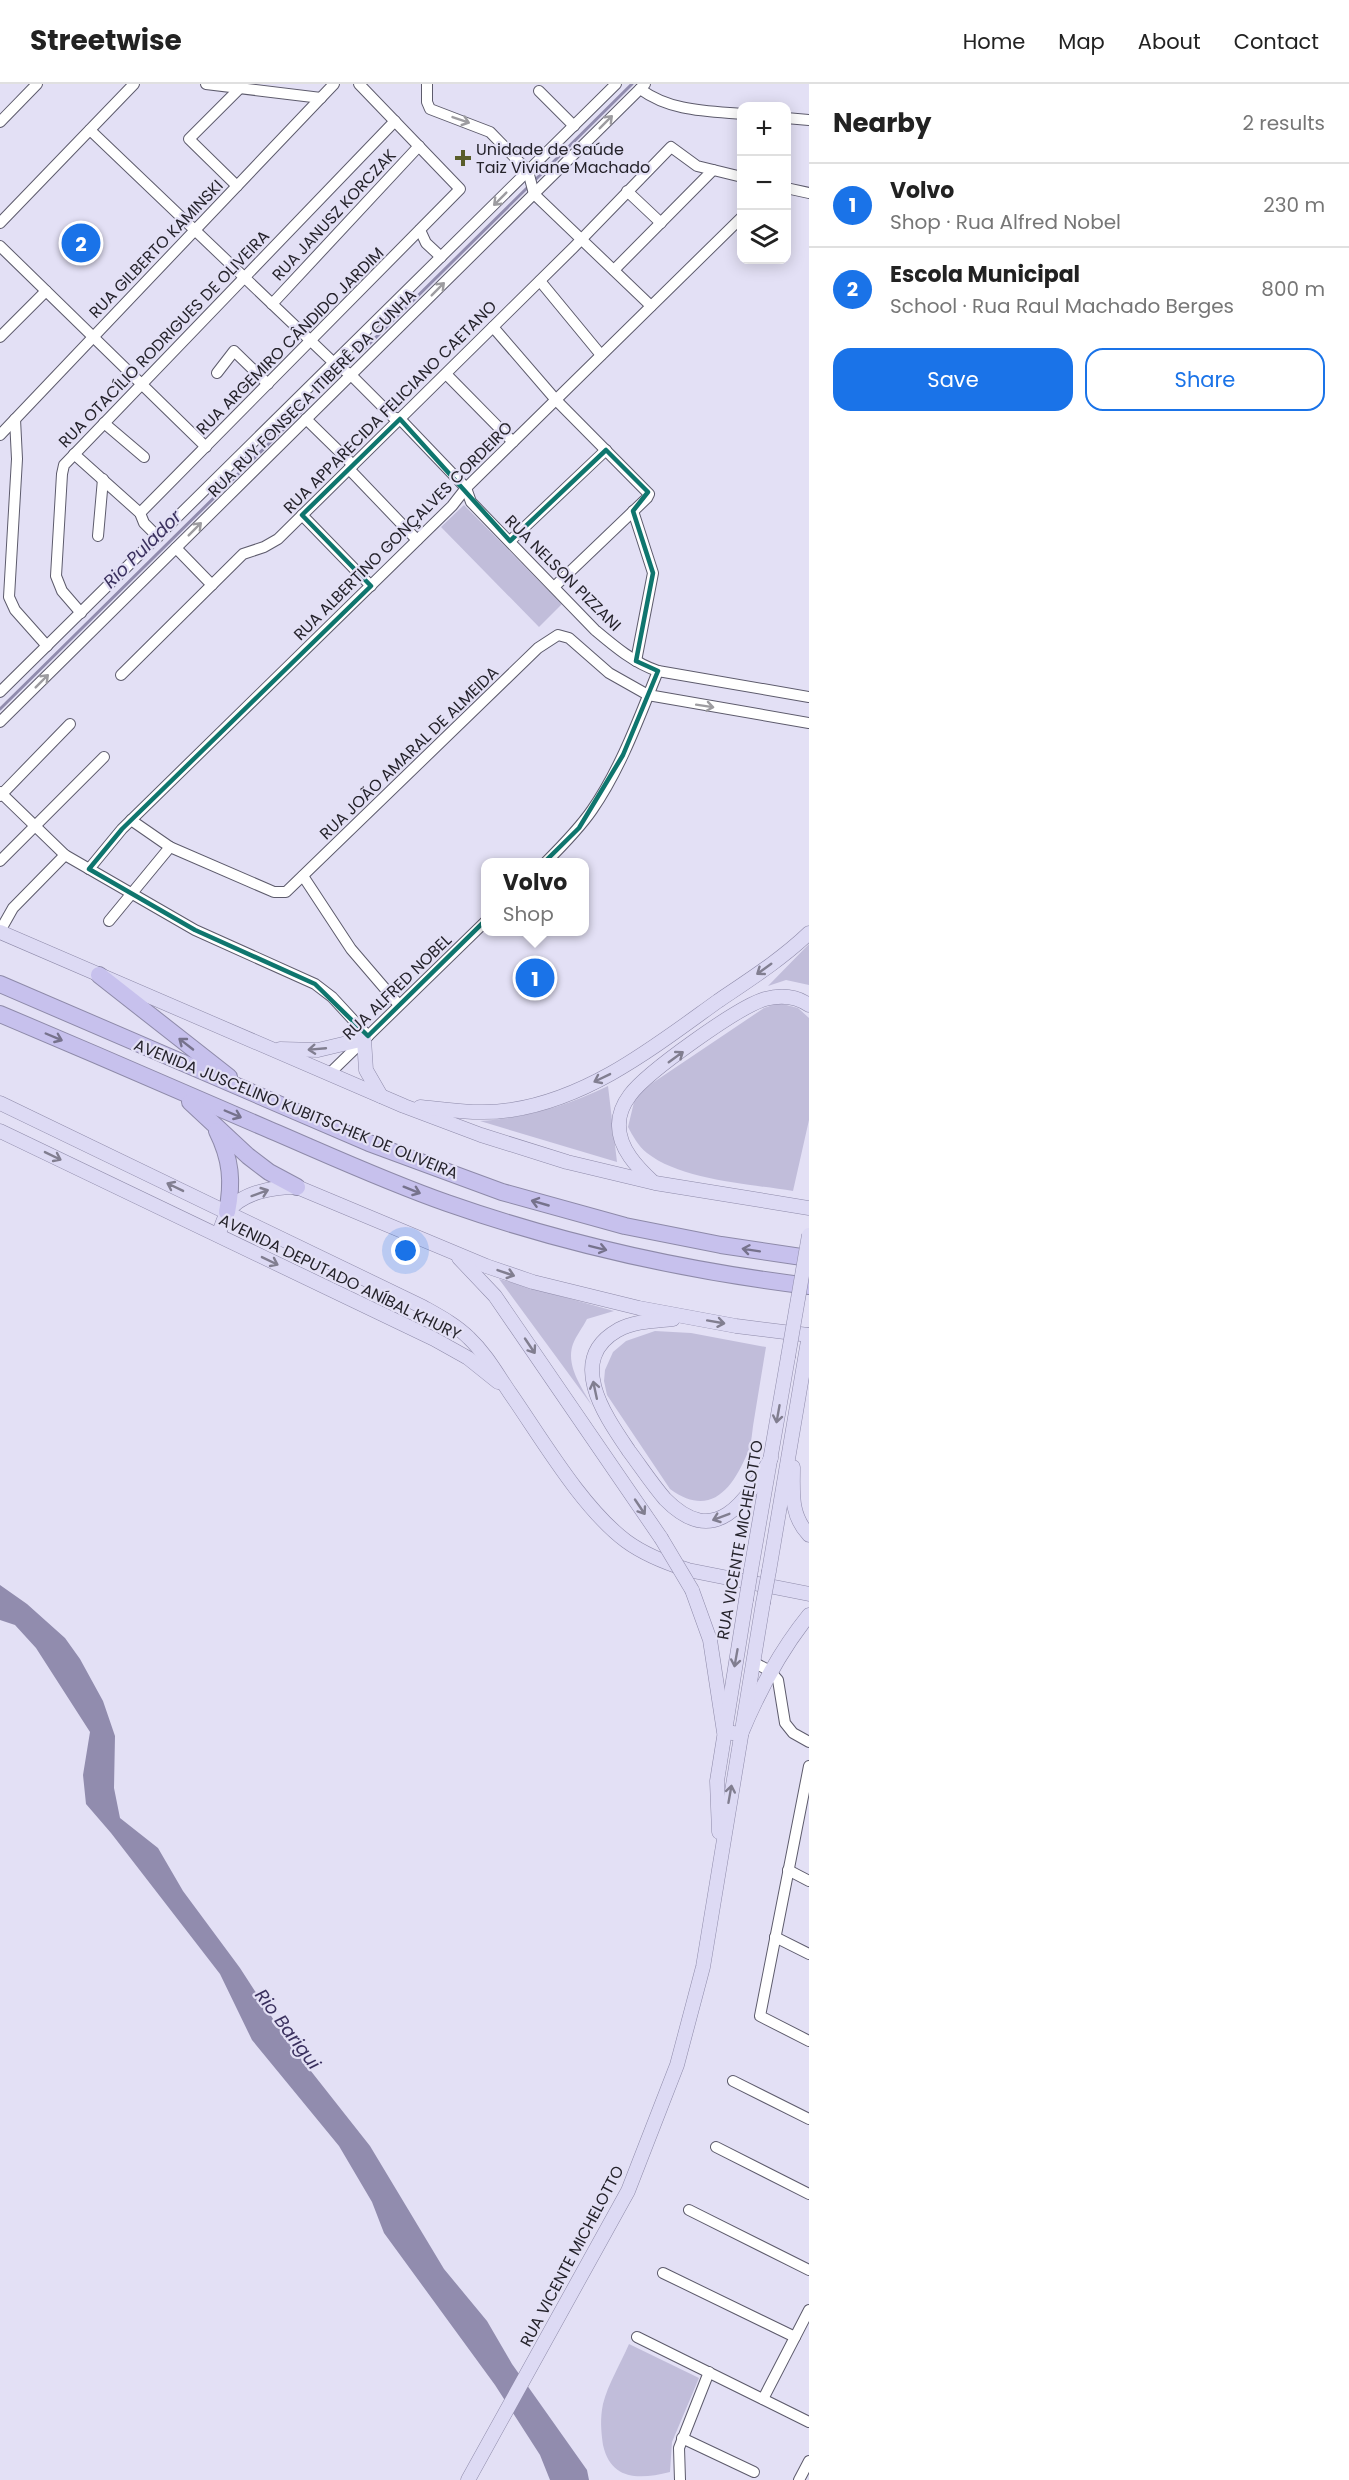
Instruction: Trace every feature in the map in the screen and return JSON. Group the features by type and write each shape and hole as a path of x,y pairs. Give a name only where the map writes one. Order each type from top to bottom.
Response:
{"highway":[{"path":"99,975 249,1093"},
{"name":"AVENIDA JUSCELINO KUBITSCHEK DE OLIVEIRA","path":"0,984 249,1093 414,1161 542,1204 667,1235 809,1258"},
{"name":"AVENIDA JUSCELINO KUBITSCHEK DE OLIVEIRA","path":"0,1014 414,1191 496,1220 576,1243 666,1264 722,1275 809,1286"},
{"path":"170,1086 204,1113 248,1156 269,1172 297,1187"},
{"path":"204,1113 222,1139 231,1169 231,1190 227,1212"}],"main road":[{"path":"0,932 404,1106 518,1147 655,1183 809,1208"},
{"path":"404,1106 472,1112 510,1110 556,1098 584,1087 610,1075 648,1051 769,966 809,933"},
{"path":"655,1183 634,1162 619,1132 621,1112 631,1094 662,1066 724,1021 752,1004 775,997 785,997 809,1005"},
{"path":"269,1048 318,1050 366,1038 366,1070 381,1096"},
{"name":"AVENIDA DEPUTADO ANÍBAL KHURY","path":"0,1103 445,1319 480,1349 511,1394"},
{"name":"AVENIDA DEPUTADO ANÍBAL KHURY","path":"0,1131 450,1347 485,1371 511,1394"},
{"path":"218,1236 227,1212 253,1195 267,1190 297,1187 497,1270 544,1285 600,1300 688,1317 809,1335"},
{"name":"RUA VICENTE MICHELOTTO","path":"720,1852 716,1799 724,1732 809,1234"},
{"path":"453,1252 495,1296 661,1538 692,1590 710,1640 724,1732 741,1734 770,1671 781,1652 809,1615"},
{"path":"688,1317 630,1325 610,1335 602,1344 594,1363 593,1383 595,1395 604,1413 665,1499 684,1516 694,1520 705,1522 717,1520 735,1510 749,1494 771,1458"},
{"name":"RUA VICENTE MICHELOTTO","path":"468,2480 628,2191 666,2094 695,2002 709,1932 720,1852 809,1335"},
{"path":"511,1394 588,1504 612,1529 632,1545 652,1557 688,1570 809,1594"},
{"path":"794,1423 793,1505 795,1517 809,1535"}],"street":[{"path":"0,122 37,84"},
{"path":"0,223 134,84"},
{"path":"206,84 321,98"},
{"name":"RUA GILBERTO KAMINSKI","path":"0,435 334,84"},
{"path":"359,84 419,146"},
{"path":"427,84 427,102 430,109 486,129 528,171 534,194 651,306"},
{"name":"RUA RUY FONSECA ITIBERÊ DA CUNHA","path":"0,692 616,84"},
{"path":"642,87 658,101 679,108 737,114"},
{"name":"RUA RUY FONSECA ITIBERÊ DA CUNHA","path":"0,722 642,87"},
{"path":"237,186 189,139 239,89"},
{"path":"539,91 574,126"},
{"path":"791,118 809,120"},
{"name":"RUA OTACÍLIO RODRIGUES DE OLIVEIRA","path":"81,613 62,591 56,576 64,465 394,121"},
{"name":"RUA NELSON PIZZANI","path":"90,130 334,363 351,375 393,417 400,419 466,488 471,502 606,639 636,661 658,671 809,697"},
{"name":"RUA ARGEMIRO CÂNDIDO JARDIM","path":"140,513 460,189 419,146"},
{"name":"RUA JANUSZ KORCZAK","path":"272,304 419,146"},
{"name":"RUA APPARECIDA FELICIANO CAETANO","path":"121,675 243,554 274,542 494,327 671,147 697,166 713,170"},
{"path":"614,270 713,170 737,176"},
{"path":"791,189 809,193"},
{"path":"627,192 661,223"},
{"name":"RUA ALBERTINO GONÇALVES CORDEIRO","path":"89,869 131,820 452,506 466,488 737,221"},
{"path":"420,230 424,240 441,257"},
{"path":"0,246 206,447"},
{"path":"540,281 601,355"},
{"path":"0,337 46,291"},
{"path":"494,327 556,400 649,496 554,587"},
{"path":"217,373 234,351 268,384"},
{"path":"446,374 513,442"},
{"path":"15,418 17,459 9,597 15,610 47,646"},
{"path":"306,419 417,540"},
{"path":"104,423 144,457"},
{"path":"510,542 606,450"},
{"path":"74,454 140,513 144,523 158,537"},
{"path":"98,536 103,479"},
{"path":"633,511 653,573 636,661"},
{"path":"302,515 371,586"},
{"path":"176,548 212,585"},
{"name":"RUA JOÃO AMARAL DE ALMEIDA","path":"170,847 274,892 282,893 303,876 538,648 558,635 569,638 609,674 648,695"},
{"path":"550,858 579,828 603,794 623,754 658,671"},
{"path":"648,695 809,723"},
{"path":"70,724 0,794 65,855 195,930 315,984 332,997 366,1038"},
{"path":"0,861 104,757"},
{"path":"109,921 170,847 131,820"},
{"path":"0,932 13,908 65,855"},
{"path":"303,876 351,949 399,1005"},
{"name":"RUA ALFRED NOBEL","path":"329,1074 481,926"},
{"path":"753,1662 770,1671 779,1685 785,1723 793,1733 809,1742"},
{"path":"809,1766 804,1813 788,1870 760,2016 809,2041"},
{"path":"788,1870 809,1881"},
{"path":"775,1937 809,1954"},
{"path":"733,2081 809,2119"},
{"path":"716,2147 809,2194"},
{"path":"689,2210 809,2270"},
{"path":"663,2273 795,2337"},
{"path":"764,2399 809,2310"},
{"path":"638,2337 809,2422"},
{"path":"680,2480 678,2456 682,2438 709,2372"},
{"path":"682,2438 754,2472"},
{"path":"799,2480 809,2461"}],"highlighted area":[{"path":"400,419 510,541 606,450 648,492 633,511 653,573 636,661 658,671 623,755 579,828 368,1036 315,984 195,930 89,869 122,829 371,586 302,515"}],"shaded area":[{"path":"464,505 562,604 539,627 441,527"},
{"path":"809,944 809,985 786,980 768,986"},
{"path":"779,1003 798,1008 809,1018 809,1120 793,1191 697,1175 661,1162 647,1153 636,1141 628,1127 635,1098 648,1086 764,1008"},
{"path":"608,1086 617,1162 480,1121 546,1110"},
{"path":"499,1279 614,1311 587,1319 574,1341 571,1352 576,1377 593,1407"},
{"path":"655,1331 691,1333 766,1347 748,1452 735,1478 727,1488 718,1496 708,1500 697,1501 670,1489 607,1395 604,1381 605,1370 613,1352 626,1341"},
{"path":"0,1585 27,1604 65,1638 80,1659 103,1701 115,1736 114,1788 120,1818 158,1848 183,1891 240,1968 288,2042 370,2146 444,2269 487,2321 512,2364 587,2470 589,2480 550,2480 540,2455 495,2385 384,2233 372,2202 339,2146 252,2040 220,1974 86,1804 83,1775 90,1732 36,1648 15,1625 0,1620"},
{"path":"629,2344 699,2378 672,2442 670,2472 647,2476 628,2475 612,2465 603,2445 601,2414 605,2396"}],"waterway":[{"name":"Rio Pulador","path":"533,182 632,84"},
{"name":"Rio Pulador","path":"362,351 528,187"},
{"name":"Rio Pulador","path":"0,709 304,409"}],"place":[{"name":"Unidade de Saúde Taiz Viviane Machado","path":"463,158"},
{"name":"Escola Municipal","path":"81,243"},
{"name":"Volvo","path":"535,978"}],"water label":[{"name":"Rio Barigui","path":"288,2029"}]}
